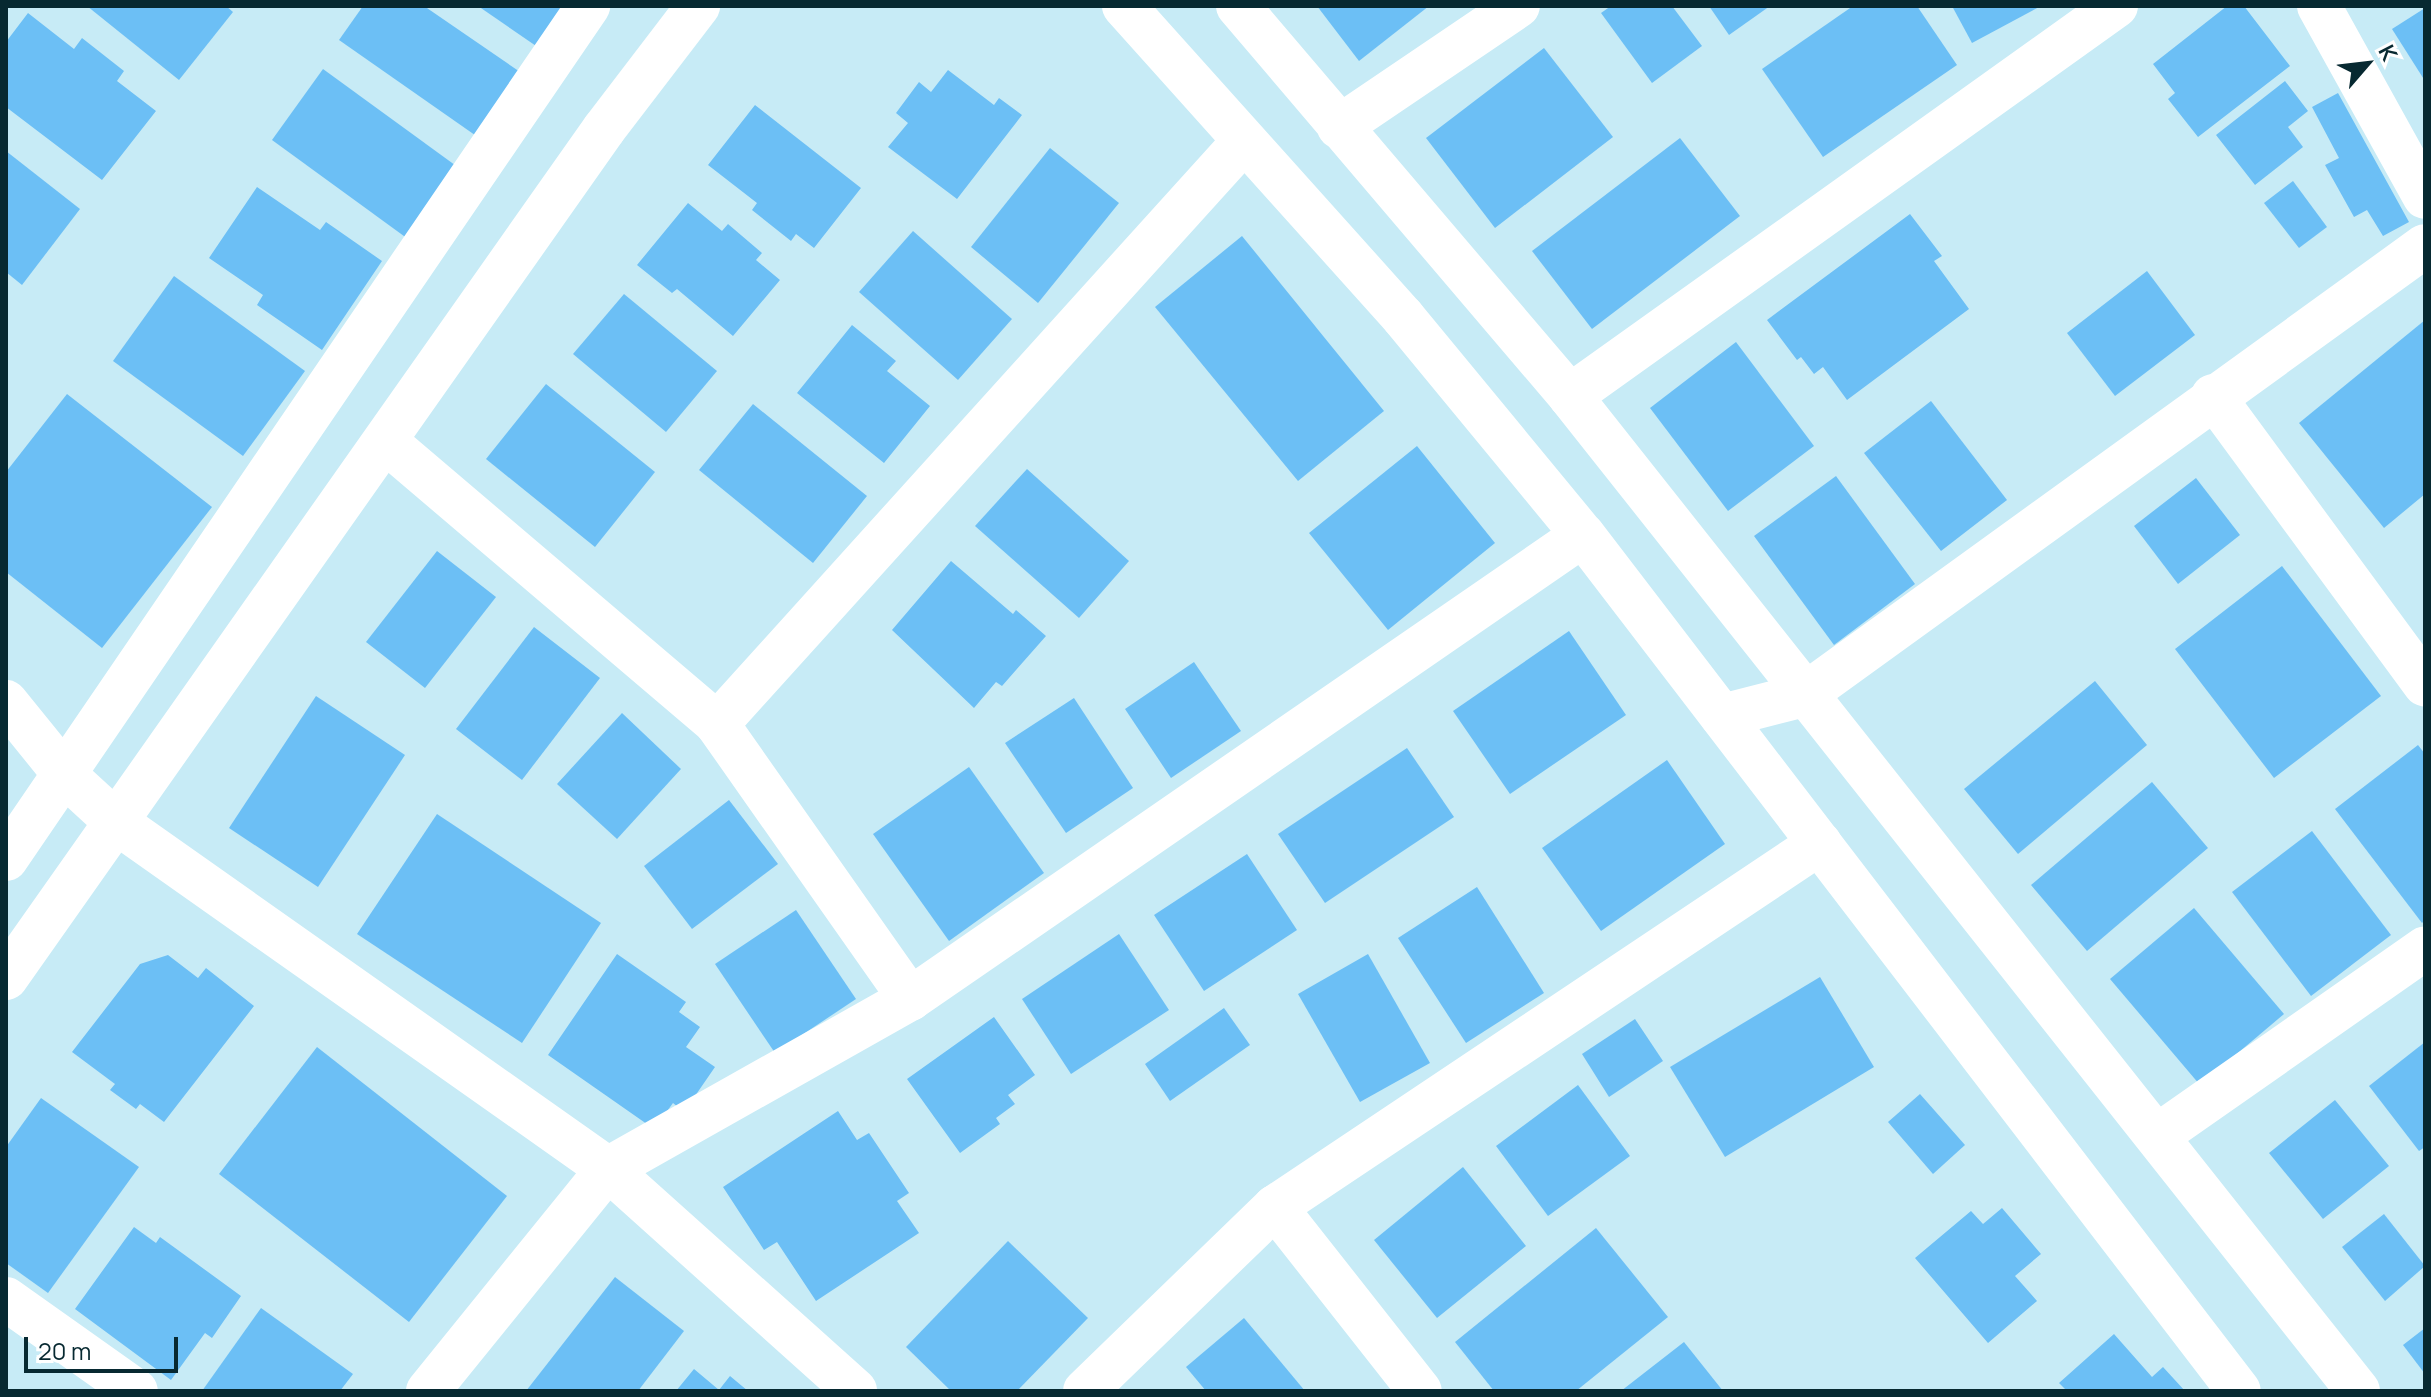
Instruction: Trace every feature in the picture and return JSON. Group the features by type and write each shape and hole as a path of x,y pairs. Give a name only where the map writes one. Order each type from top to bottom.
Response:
{"street":[{"path":"6,859 66,776 588,6"},
{"path":"6,978 604,129 698,6"},
{"path":"1124,6 1403,317 1583,535 2239,1391"},
{"path":"1238,6 1570,396 2358,1391"},
{"path":"1339,127 1518,6"},
{"path":"1570,396 2116,6"},
{"path":"2319,6 2425,197"},
{"path":"717,724 1244,141"},
{"path":"1722,716 1804,695 2213,396 2425,246"},
{"path":"2213,396 2425,685"},
{"path":"385,441 717,724 910,999"},
{"path":"428,1391 608,1169 910,999 1583,535"},
{"path":"6,702 66,776 116,822 608,1169 855,1391"},
{"path":"1085,1391 1275,1207 1820,843"},
{"path":"2157,1136 2425,948"},
{"path":"1275,1207 1420,1391"},
{"path":"6,1299 136,1391"}],"building":[{"path":"87,6 226,6 233,12 179,80"},
{"path":"363,6 424,6 526,76 482,140 339,40"},
{"path":"478,6 568,6 539,48"},
{"path":"1317,6 1429,6 1359,61"},
{"path":"1611,6 1672,6 1702,46 1652,83 1601,13"},
{"path":"1709,6 1770,6 1729,35"},
{"path":"1853,6 1917,6 1957,65 1823,157 1762,69"},
{"path":"1952,6 2041,6 1972,43"},
{"path":"2227,6 2244,6 2290,66 2198,137 2168,99 2175,93 2153,64"},
{"path":"2425,8 2425,81 2392,29"},
{"path":"28,13 74,49 82,38 124,71 117,81 156,111 102,180 6,107 6,42"},
{"path":"1544,48 1613,137 1495,228 1426,138"},
{"path":"323,69 459,168 408,239 272,140"},
{"path":"948,70 994,105 999,98 1022,115 957,199 888,147 908,123 896,113 919,82 931,92"},
{"path":"2285,81 2308,111 2288,127 2303,147 2255,185 2216,135"},
{"path":"2338,93 2409,222 2383,236 2367,210 2354,217 2325,165 2339,158 2312,107"},
{"path":"755,105 861,188 814,248 796,234 791,241 752,210 757,203 708,165"},
{"path":"1680,138 1740,216 1592,329 1532,251"},
{"path":"1050,148 1119,203 1038,303 971,247"},
{"path":"6,151 80,209 22,285 6,272"},
{"path":"2293,181 2327,227 2299,248 2264,203"},
{"path":"257,187 320,230 326,222 382,261 322,350 257,305 263,295 209,258"},
{"path":"688,203 722,231 728,224 762,253 756,260 780,280 733,336 677,289 672,293 637,265"},
{"path":"1910,214 1942,256 1934,261 1969,309 1847,400 1823,367 1814,374 1801,357 1797,360 1767,320"},
{"path":"913,231 1012,319 958,380 859,292"},
{"path":"1242,236 1384,411 1298,481 1155,307"},
{"path":"2147,271 2195,335 2115,396 2067,333"},
{"path":"174,276 305,371 243,456 113,361"},
{"path":"624,294 717,371 666,432 573,354"},
{"path":"2425,320 2425,494 2384,528 2299,423"},
{"path":"852,325 896,361 887,371 930,406 884,463 797,393"},
{"path":"1736,342 1814,446 1728,511 1650,408"},
{"path":"546,384 655,472 595,547 486,459"},
{"path":"67,394 212,507 102,648 6,572 6,472"},
{"path":"1931,401 2007,500 1941,551 1864,453"},
{"path":"753,404 867,496 813,563 699,470"},
{"path":"1417,446 1495,543 1388,630 1309,533"},
{"path":"1027,469 1129,561 1079,618 975,526"},
{"path":"1836,476 1915,584 1834,645 1754,536"},
{"path":"2196,478 2240,535 2178,584 2134,526"},
{"path":"437,551 496,597 425,688 366,642"},
{"path":"951,561 1013,614 1016,610 1046,636 1002,686 996,682 974,708 892,630"},
{"path":"2282,566 2381,696 2274,778 2175,649"},
{"path":"534,627 600,678 522,780 456,729"},
{"path":"1569,631 1626,715 1510,794 1453,711"},
{"path":"1194,662 1241,731 1171,778 1125,709"},
{"path":"2095,681 2147,745 2018,854 1964,789"},
{"path":"316,696 405,755 318,887 229,828"},
{"path":"1074,698 1133,788 1066,833 1005,743"},
{"path":"622,713 681,769 617,839 557,784"},
{"path":"2418,745 2425,754 2425,920 2422,923 2335,809"},
{"path":"1407,748 1454,817 1325,903 1278,834"},
{"path":"1667,760 1725,844 1601,931 1542,848"},
{"path":"969,767 1044,873 949,941 873,834"},
{"path":"2152,782 2208,848 2087,951 2031,885"},
{"path":"729,800 778,864 692,929 644,866"},
{"path":"437,814 601,923 522,1043 357,934"},
{"path":"2312,831 2391,935 2311,996 2232,892"},
{"path":"1247,854 1297,930 1204,991 1154,915"},
{"path":"1477,887 1544,993 1466,1043 1398,938"},
{"path":"2194,908 2284,1014 2200,1085 2110,979"},
{"path":"796,910 856,999 775,1053 715,964"},
{"path":"1119,934 1169,1010 1071,1074 1022,999"},
{"path":"617,954 686,1002 679,1012 700,1027 686,1047 715,1067 684,1112 673,1103 654,1129 548,1055"},
{"path":"1368,954 1430,1063 1360,1102 1298,994"},
{"path":"168,955 198,978 206,968 254,1006 164,1122 140,1104 136,1109 110,1090 115,1084 72,1052 140,964"},
{"path":"1820,977 1874,1067 1725,1157 1670,1067"},
{"path":"1224,1008 1250,1045 1170,1101 1145,1064"},
{"path":"994,1017 1035,1075 1008,1095 1015,1104 996,1118 1000,1124 960,1153 907,1079"},
{"path":"1635,1019 1663,1061 1609,1097 1582,1054"},
{"path":"2425,1042 2425,1147 2419,1151 2369,1086"},
{"path":"317,1047 507,1196 409,1322 219,1174"},
{"path":"1578,1085 1630,1156 1548,1216 1496,1146"},
{"path":"1920,1094 1965,1145 1933,1174 1888,1122"},
{"path":"41,1098 139,1167 48,1293 6,1263 6,1147"},
{"path":"2335,1100 2389,1166 2323,1219 2269,1153"},
{"path":"838,1111 857,1140 869,1133 909,1193 897,1201 919,1233 816,1301 777,1242 764,1250 723,1187"},
{"path":"1463,1167 1526,1246 1437,1318 1374,1240"},
{"path":"2002,1208 2041,1254 2015,1276 2037,1301 1988,1343 1915,1258 1971,1211 1983,1224"},
{"path":"2384,1214 2425,1266 2385,1301 2342,1247"},
{"path":"134,1227 156,1243 160,1237 241,1296 212,1338 205,1333 171,1380 75,1309"},
{"path":"1596,1228 1668,1317 1576,1391 1494,1391 1455,1342"},
{"path":"1008,1241 1088,1318 1017,1391 951,1391 906,1347"},
{"path":"615,1277 684,1331 638,1391 526,1391"},
{"path":"261,1308 353,1374 340,1391 202,1391"},
{"path":"1244,1318 1305,1391 1206,1391 1186,1367"},
{"path":"2425,1328 2425,1374 2403,1345"},
{"path":"2114,1334 2152,1377 2163,1367 2185,1391 2067,1391 2059,1383"},
{"path":"1684,1342 1723,1391 1621,1391"},
{"path":"694,1369 719,1390 730,1376 748,1391 676,1391"}]}
